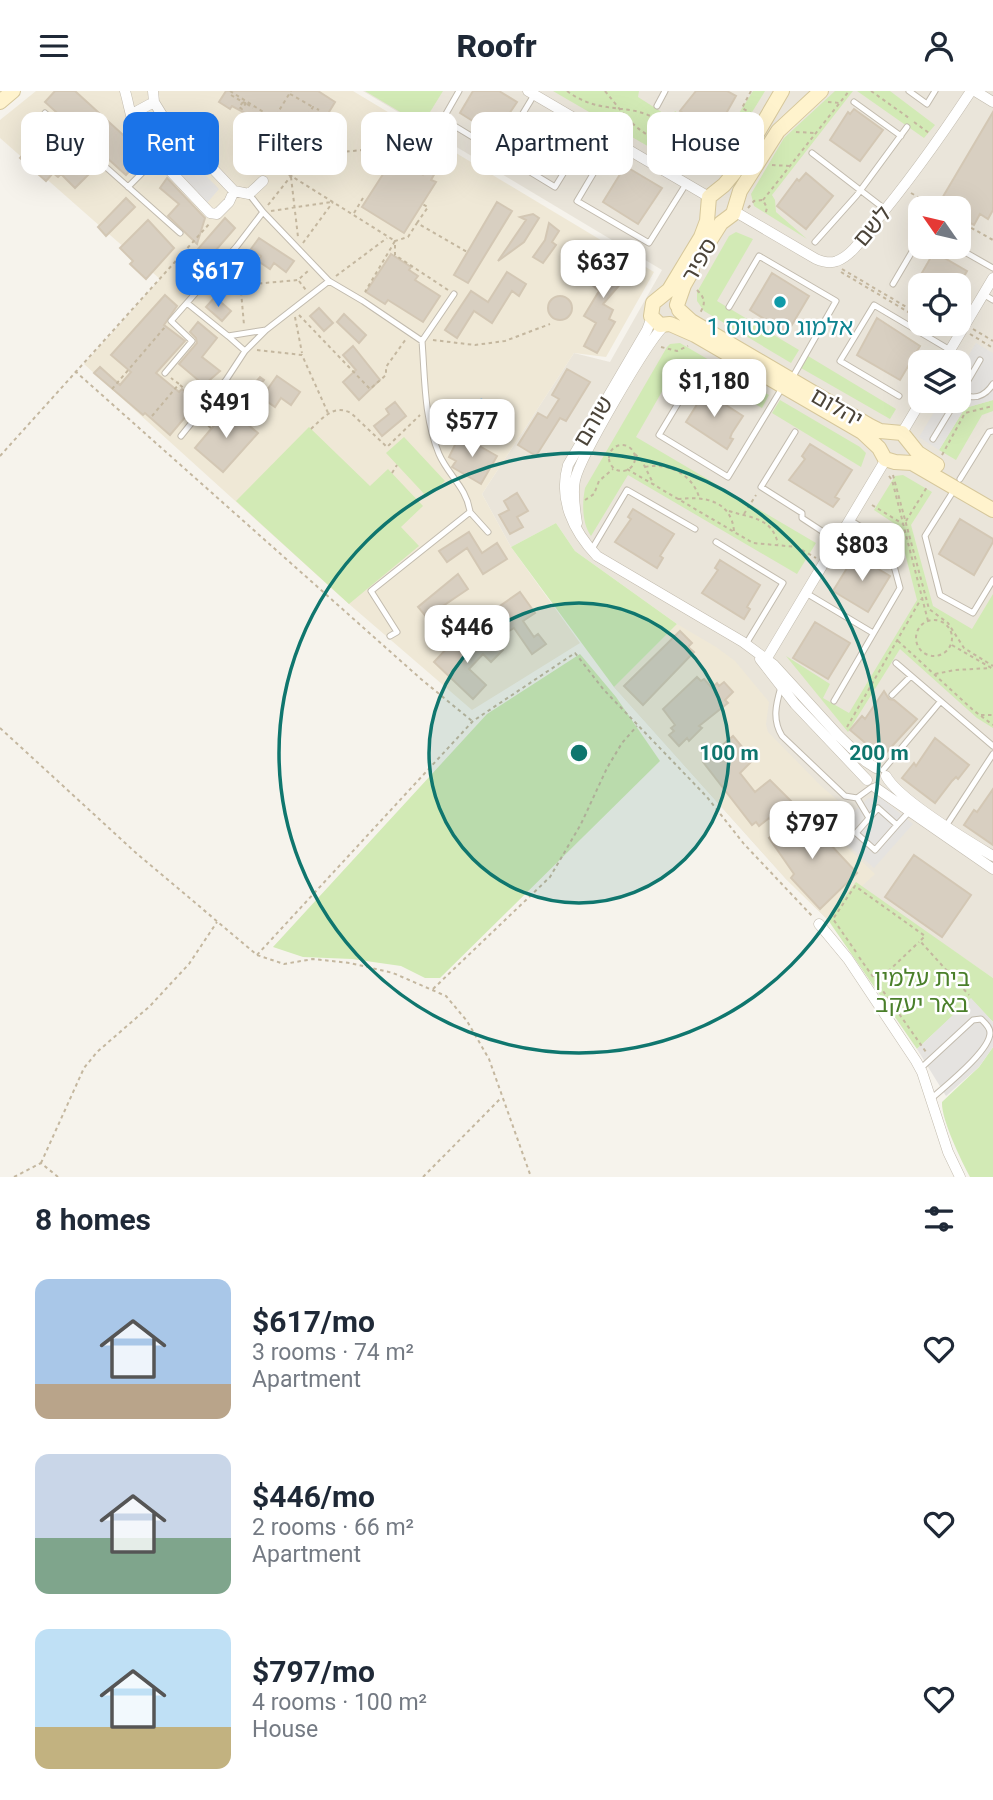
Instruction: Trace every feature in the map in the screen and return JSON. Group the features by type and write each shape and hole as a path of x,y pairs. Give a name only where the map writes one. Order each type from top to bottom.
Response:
{"street":[{"path":"0,102 13,91"},
{"path":"125,91 131,112"},
{"name":"ספיר","path":"765,121 782,91"},
{"name":"ספיר","path":"764,153 778,131 821,91"},
{"path":"973,91 993,102"},
{"name":"לשם","path":"828,263 845,257 852,251 886,210 973,91"},
{"path":"531,93 562,112"},
{"path":"134,112 154,96 162,115 234,191 249,194 263,181"},
{"path":"633,154 711,198"},
{"path":"174,175 210,213 217,214 229,202 234,191"},
{"name":"ספיר","path":"660,297 669,290 701,237 711,198 732,175"},
{"name":"ספיר","path":"678,307 685,282 714,232 735,212 740,191 750,175"},
{"path":"711,198 728,190 735,212"},
{"path":"711,198 712,216 735,212 828,263"},
{"path":"971,315 993,278"},
{"path":"660,297 672,299 678,307 677,319 668,325 656,323 650,307 660,297"},
{"name":"יהלום","path":"678,307 696,329 862,432 887,459 936,470"},
{"name":"שוהם","path":"652,317 648,330 568,465 564,480 564,500 578,531 592,551 604,561 748,646 864,761 882,771 893,786 946,826 993,856"},
{"name":"יהלום","path":"668,325 696,329"},
{"name":"שוהם","path":"578,531 574,486 581,462 651,341 668,325"},
{"path":"950,350 959,336"},
{"name":"יהלום","path":"787,383 875,429 901,436 936,470 993,499"},
{"path":"901,436 914,413"},
{"path":"765,662 887,459 883,435 901,436"},
{"path":"887,459 908,454 901,436"},
{"name":"יהלום","path":"958,483 993,510"},
{"name":"שוהם","path":"765,662 781,687 872,785 993,869"},
{"path":"882,771 883,785 872,785 868,772 882,771"},
{"path":"819,924 848,959 920,1069 948,1152 960,1177"}],"lane":[{"path":"459,91 443,119 471,136"},
{"path":"657,106 665,91"},
{"path":"909,91 927,104 935,91"},
{"path":"521,112 531,93"},
{"path":"854,102 901,136"},
{"path":"816,242 861,190 907,127"},
{"path":"812,153 886,210"},
{"path":"109,170 180,233"},
{"path":"128,187 140,175"},
{"path":"535,175 555,187 562,175"},
{"path":"592,175 577,201 649,243 683,182"},
{"path":"249,194 329,281 422,341"},
{"path":"165,373 192,341 171,321 263,212"},
{"path":"692,380 659,435 728,477 836,301 759,256 729,307"},
{"path":"971,256 993,268"},
{"path":"893,285 908,259"},
{"path":"181,436 245,351 329,281"},
{"path":"454,294 422,341 427,397 425,410 439,456 468,498 470,512 488,532"},
{"path":"983,294 993,300"},
{"path":"187,303 245,351"},
{"path":"899,396 840,361 874,305 950,350"},
{"path":"228,336 267,330"},
{"path":"971,375 980,360"},
{"path":"971,397 977,398 987,393 993,384"},
{"path":"933,439 949,413"},
{"path":"993,431 989,432 925,536 940,595 973,613 993,580"},
{"path":"795,432 761,487 802,513 802,518 837,541"},
{"path":"592,551 627,490 695,529"},
{"path":"390,636 397,632 371,591 470,512"},
{"path":"834,701 900,588 888,544 850,520"},
{"path":"716,542 783,583 748,646"},
{"path":"806,593 873,633"},
{"path":"896,663 993,746"},
{"path":"892,695 911,676"},
{"path":"781,687 775,713 776,725 782,736 845,796 857,799 869,818"},
{"path":"882,771 940,702"},
{"path":"946,826 993,754"},
{"path":"857,799 872,785"},
{"path":"897,825 878,808 856,833 874,850 897,825 909,811"},
{"path":"920,1069 973,1020 981,1019 988,1027 990,1037 979,1055 930,1099"}],"path":[{"path":"237,96 240,91"},
{"path":"566,91 592,104 647,112"},
{"path":"605,91 639,130 647,134"},
{"path":"751,91 741,108 765,121"},
{"path":"735,212 754,201 764,200 849,91"},
{"path":"871,91 939,139"},
{"path":"278,112 290,92 319,110"},
{"path":"230,93 253,109"},
{"path":"230,93 263,112"},
{"path":"310,112 313,107"},
{"path":"778,131 816,133"},
{"path":"263,212 291,176 327,162 341,152 361,150"},
{"path":"764,164 790,166"},
{"path":"683,182 684,175"},
{"path":"683,182 687,175"},
{"path":"291,176 395,241"},
{"path":"291,176 299,247"},
{"path":"902,188 916,196"},
{"path":"353,214 363,198"},
{"path":"759,226 767,208 764,200"},
{"path":"263,212 334,201"},
{"path":"299,247 334,201"},
{"path":"366,287 395,241 408,237 428,207 422,204"},
{"path":"0,456 217,214"},
{"path":"417,223 467,252"},
{"path":"971,228 993,240"},
{"path":"329,281 388,237"},
{"path":"395,241 395,255 454,294"},
{"path":"237,246 259,260"},
{"path":"237,246 245,333"},
{"path":"828,263 908,310"},
{"path":"828,263 908,310"},
{"path":"199,290 298,280 313,265"},
{"path":"298,280 303,286"},
{"path":"651,341 667,350 687,348 704,306 704,298 685,282"},
{"path":"293,309 370,389 386,375 386,367 411,333"},
{"path":"293,309 302,355 328,413"},
{"path":"112,389 171,321"},
{"path":"422,341 442,339 475,345 505,341 550,324"},
{"path":"967,336 993,348"},
{"path":"971,336 993,341"},
{"path":"245,351 264,350 302,355"},
{"path":"75,370 421,679 473,721"},
{"path":"165,373 205,406"},
{"path":"152,416 179,384"},
{"path":"904,525 965,413 993,406"},
{"path":"311,429 328,413 337,409 351,413 388,449 425,410"},
{"path":"197,416 212,429"},
{"path":"615,468 609,457 615,447 627,446 645,467 654,485"},
{"path":"627,469 634,462 634,453"},
{"path":"887,459 928,621"},
{"path":"392,473 397,465"},
{"path":"645,467 655,465 674,468 691,482 699,498"},
{"path":"574,503 592,497 599,481 615,468 627,469 757,544 797,547 824,563"},
{"path":"743,515 761,487"},
{"path":"678,499 699,498 713,501 726,510 759,518 774,533 778,545"},
{"path":"863,498 904,525"},
{"path":"726,510 733,523 734,532"},
{"path":"841,738 922,598"},
{"path":"938,620 948,625 952,634 951,645 938,656 922,652 917,645 916,634 928,621 938,620"},
{"path":"897,641 993,725"},
{"path":"951,645 992,668"},
{"path":"917,659 922,652"},
{"path":"257,955 473,721 575,653 604,690 707,797 744,844 819,924"},
{"path":"934,674 992,668"},
{"path":"981,715 993,715"},
{"path":"432,990 550,877 582,824 607,768 622,743 638,725"},
{"path":"0,728 135,852 257,955 284,964 313,959 350,963 393,973 446,996 467,1021 489,1059 531,1177"},
{"path":"877,982 925,936 855,886 833,919 877,982 931,1059"},
{"path":"14,1177 41,1163 84,1068 97,1052 150,1006 189,964 217,922"},
{"path":"920,941 969,995"},
{"path":"423,1177 502,1097"},
{"path":"41,1163 58,1177"}],"shaded area":[{"path":"36,91 353,91 388,112 361,112 361,175 457,175 457,154 471,162 471,175 493,175 654,272 606,357 574,353 482,494 511,547 580,643 472,710 349,604 84,364 160,279 42,175 109,175 109,112 21,112 21,157 0,138 0,120"},
{"path":"363,91 993,91 993,978 861,887 828,920 786,879 614,687 677,624 575,551 556,523 511,547 482,494 574,353 610,362 662,270 503,175 633,175 633,112 471,112 471,156 457,147 457,112 398,112"},
{"path":"180,175 205,175 219,189 207,203"},
{"path":"976,343 993,353 993,400 971,406 971,351"},
{"path":"934,413 962,413 939,450 919,437"},
{"path":"677,624 735,661 769,702 766,724 768,732 821,786 849,810 829,830 875,874 861,887 855,883 828,920 786,879 614,687"},
{"path":"868,798 881,798 913,824 874,868 833,832"},
{"path":"971,998 993,1022 993,1047 979,1067 946,1096 917,1049"}],"green space":[{"path":"365,91 443,91 430,112 400,112"},
{"path":"553,91 639,91 638,97 662,112 647,112 647,146 633,138 633,112 589,112"},
{"path":"753,91 765,91 752,112 740,112"},
{"path":"835,91 853,91 772,195 776,212 807,239 754,206 751,194 784,138"},
{"path":"857,91 890,91 935,125 924,138"},
{"path":"736,232 753,239 717,301 799,350 791,363 704,311 697,301 697,292 729,236"},
{"path":"680,343 769,395 762,408 680,360 636,437 816,543 797,574 628,475 591,536 588,531 583,513 585,488 667,347"},
{"path":"808,356 896,409 890,419 801,368"},
{"path":"780,400 860,447 866,453 861,467 772,413"},
{"path":"993,400 993,411 982,415 956,460 939,450 962,413 971,413 971,406"},
{"path":"309,427 370,486 388,469 423,506 401,527 419,546 349,604 236,501"},
{"path":"404,437 445,481 427,497 386,453"},
{"path":"903,475 932,492 911,525 933,606 972,629 993,594 993,728 977,718 900,649 848,732 786,656 830,684 823,698 849,713 917,600 898,526 874,510 895,476"},
{"path":"556,523 575,551 677,624 614,687 511,547"},
{"path":"580,654 616,697 660,761 440,978 425,978 401,966 352,959 303,957 273,947 487,714"},
{"name":"בית עלמין באר יעקב","path":"856,882 993,978 993,1022 971,999 917,1049 828,920"},
{"name":"בית עלמין באר יעקב","path":"993,1047 993,1177 970,1177 948,1129 942,1102 979,1067"}],"water":[{"path":"481,398 512,416 500,436 469,418"}],"building":[{"path":"55,91 75,91 98,112 56,112 45,102"},
{"path":"226,91 318,91 335,102 329,112 243,112 232,106 230,109 219,102"},
{"path":"473,91 499,91 517,102 510,112 471,112 471,120 460,113"},
{"path":"696,91 727,91 736,96 727,112 680,111"},
{"path":"854,109 883,130 860,161 830,140 848,112 850,114"},
{"path":"993,112 993,210 988,219 980,214 974,225 971,223 971,196 943,196"},
{"path":"109,122 123,135 123,172 109,160"},
{"path":"633,171 662,188 638,224 603,202 620,175 633,175"},
{"path":"806,173 833,196 806,229 777,206 797,179 799,181"},
{"path":"39,175 51,175 46,181"},
{"path":"62,175 88,175 75,188"},
{"path":"382,175 434,175 431,180 436,182 404,233 362,207"},
{"path":"167,178 205,218 197,244 168,216 179,204 160,188"},
{"path":"126,198 135,207 106,236 98,227"},
{"path":"497,202 512,211 468,283 454,275"},
{"path":"533,214 539,218 524,242 498,261 526,220 520,217"},
{"path":"225,218 235,228 203,265 192,256"},
{"path":"148,220 174,248 146,279 130,264 133,261 120,248"},
{"path":"549,223 559,231 552,242 556,245 543,263 533,257 545,240"},
{"path":"259,238 294,261 286,272 274,263 270,269 258,261 261,256 251,249"},
{"path":"605,252 629,274 603,304 613,310 609,319 615,322 597,353 584,346 596,323 584,316 599,291 590,283 600,272 593,266"},
{"path":"391,254 411,267 409,270 418,276 415,280 440,296 423,322 388,300 385,304 366,292"},
{"path":"930,259 946,259 967,271 966,273 922,273"},
{"path":"507,272 526,284 519,296 512,291 492,323 474,311 457,338 445,330 471,291 488,302"},
{"name":"אלמוג סטטוס 1","path":"772,273 809,296 787,333 750,310"},
{"path":"165,295 177,306 164,325 185,341 156,373 179,392 182,389 198,402 170,435 94,373 100,367 120,385 131,372 111,355"},
{"path":"560,296 569,299 572,308 569,317 560,320 551,317 548,308 551,299"},
{"path":"215,297 231,311 222,321 206,307"},
{"path":"319,308 333,323 324,331 310,316"},
{"path":"344,314 366,335 359,343 337,322"},
{"path":"877,318 920,346 918,350 908,350 908,366 900,380 857,355"},
{"path":"198,322 217,338 202,357 220,371 204,385 179,364 197,343 190,332"},
{"path":"353,346 380,380 359,400 343,382 356,370 343,355"},
{"path":"567,369 590,382 566,421 560,418 536,456 518,445 538,413 547,418 559,399 552,395"},
{"path":"277,376 300,392 291,405 281,398 275,407 255,393 247,405 240,400 260,377 264,380 261,384 267,390"},
{"path":"701,389 743,416 732,433 730,438 733,439 727,449 686,422 696,406 698,400 695,398"},
{"path":"395,402 406,416 382,436 374,426 389,414 386,409"},
{"path":"228,409 258,433 223,472 195,448"},
{"path":"460,435 497,456 481,484 452,467 456,461 449,457"},
{"path":"810,444 852,470 835,497 839,499 833,507 789,480 805,459 802,456"},
{"path":"517,493 528,511 517,517 523,527 510,534 499,515 509,510 504,501"},
{"path":"633,509 674,534 660,556 663,558 657,568 615,542 631,519 628,517"},
{"path":"960,519 993,539 974,575 939,554"},
{"path":"469,532 482,553 497,543 507,559 483,574 467,548 447,562 439,551"},
{"path":"855,555 890,576 868,612 833,591"},
{"path":"720,560 760,585 747,607 750,609 744,619 702,593 718,570 715,568"},
{"path":"458,574 468,589 443,606 465,627 454,638 432,616 428,619 418,607"},
{"path":"520,592 535,613 523,621 534,637 538,634 546,644 532,654 514,628 509,631 494,610"},
{"path":"815,622 850,643 828,679 793,658"},
{"path":"680,631 692,643 688,647 694,652 643,705 624,686"},
{"path":"489,636 503,650 491,662 483,654 469,669 486,685 473,699 434,662 452,643 467,657"},
{"path":"697,677 701,681 704,679 712,688 717,683 719,686 724,682 733,692 725,700 728,703 699,726 702,728 689,741 687,738 679,746 669,735 674,731 671,728 675,725 663,709"},
{"path":"884,691 889,699 917,719 882,757 850,730 862,716 865,719"},
{"path":"733,736 753,760 740,773 755,792 770,780 791,801 771,820 769,818 759,826 756,822 752,825 703,762"},
{"path":"935,738 969,765 935,803 902,778 914,763 916,766"},
{"path":"993,789 993,845 964,825"},
{"path":"801,814 811,829 829,843 857,873 820,909 791,878 794,874 769,838"},
{"path":"914,855 971,895 942,937 885,897"}],"place":[{"name":"אלמוג סטטוס 1","path":"780,302"}]}
